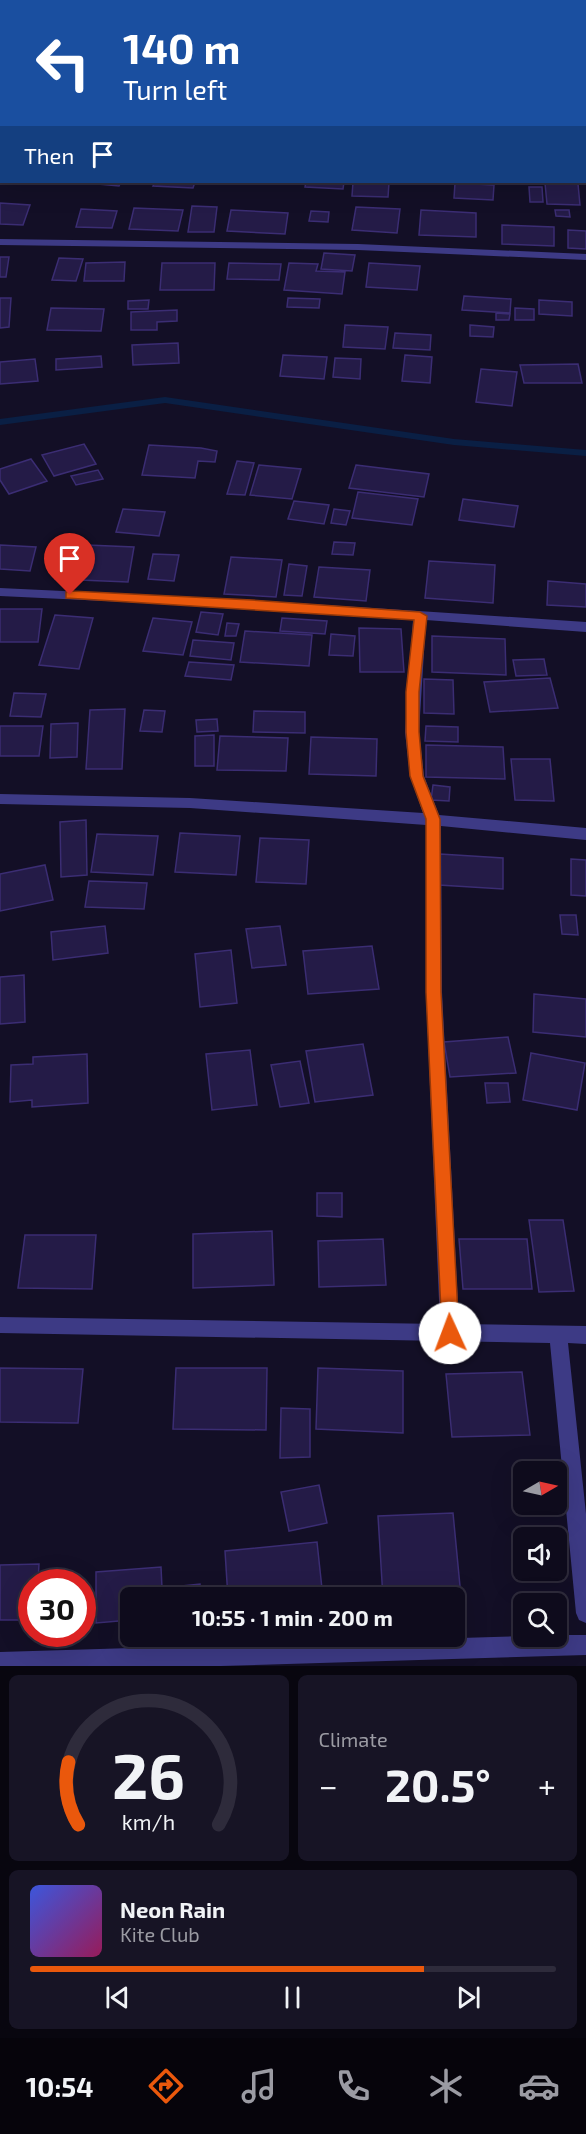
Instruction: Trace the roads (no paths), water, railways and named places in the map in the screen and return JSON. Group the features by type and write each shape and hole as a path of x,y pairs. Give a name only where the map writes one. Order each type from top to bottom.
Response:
{"street":[{"path":"0,243 347,247 586,257"},
{"path":"0,592 252,604 586,627"},
{"path":"420,616 412,732 417,776 433,819 434,992 450,1333"},
{"path":"0,799 190,803 433,819 586,834"},
{"path":"0,1325 586,1335"},
{"path":"558,1334 586,1614"},
{"path":"0,1662 586,1645"}],"waterway":[{"path":"0,422 165,400 454,442 586,453"}]}
